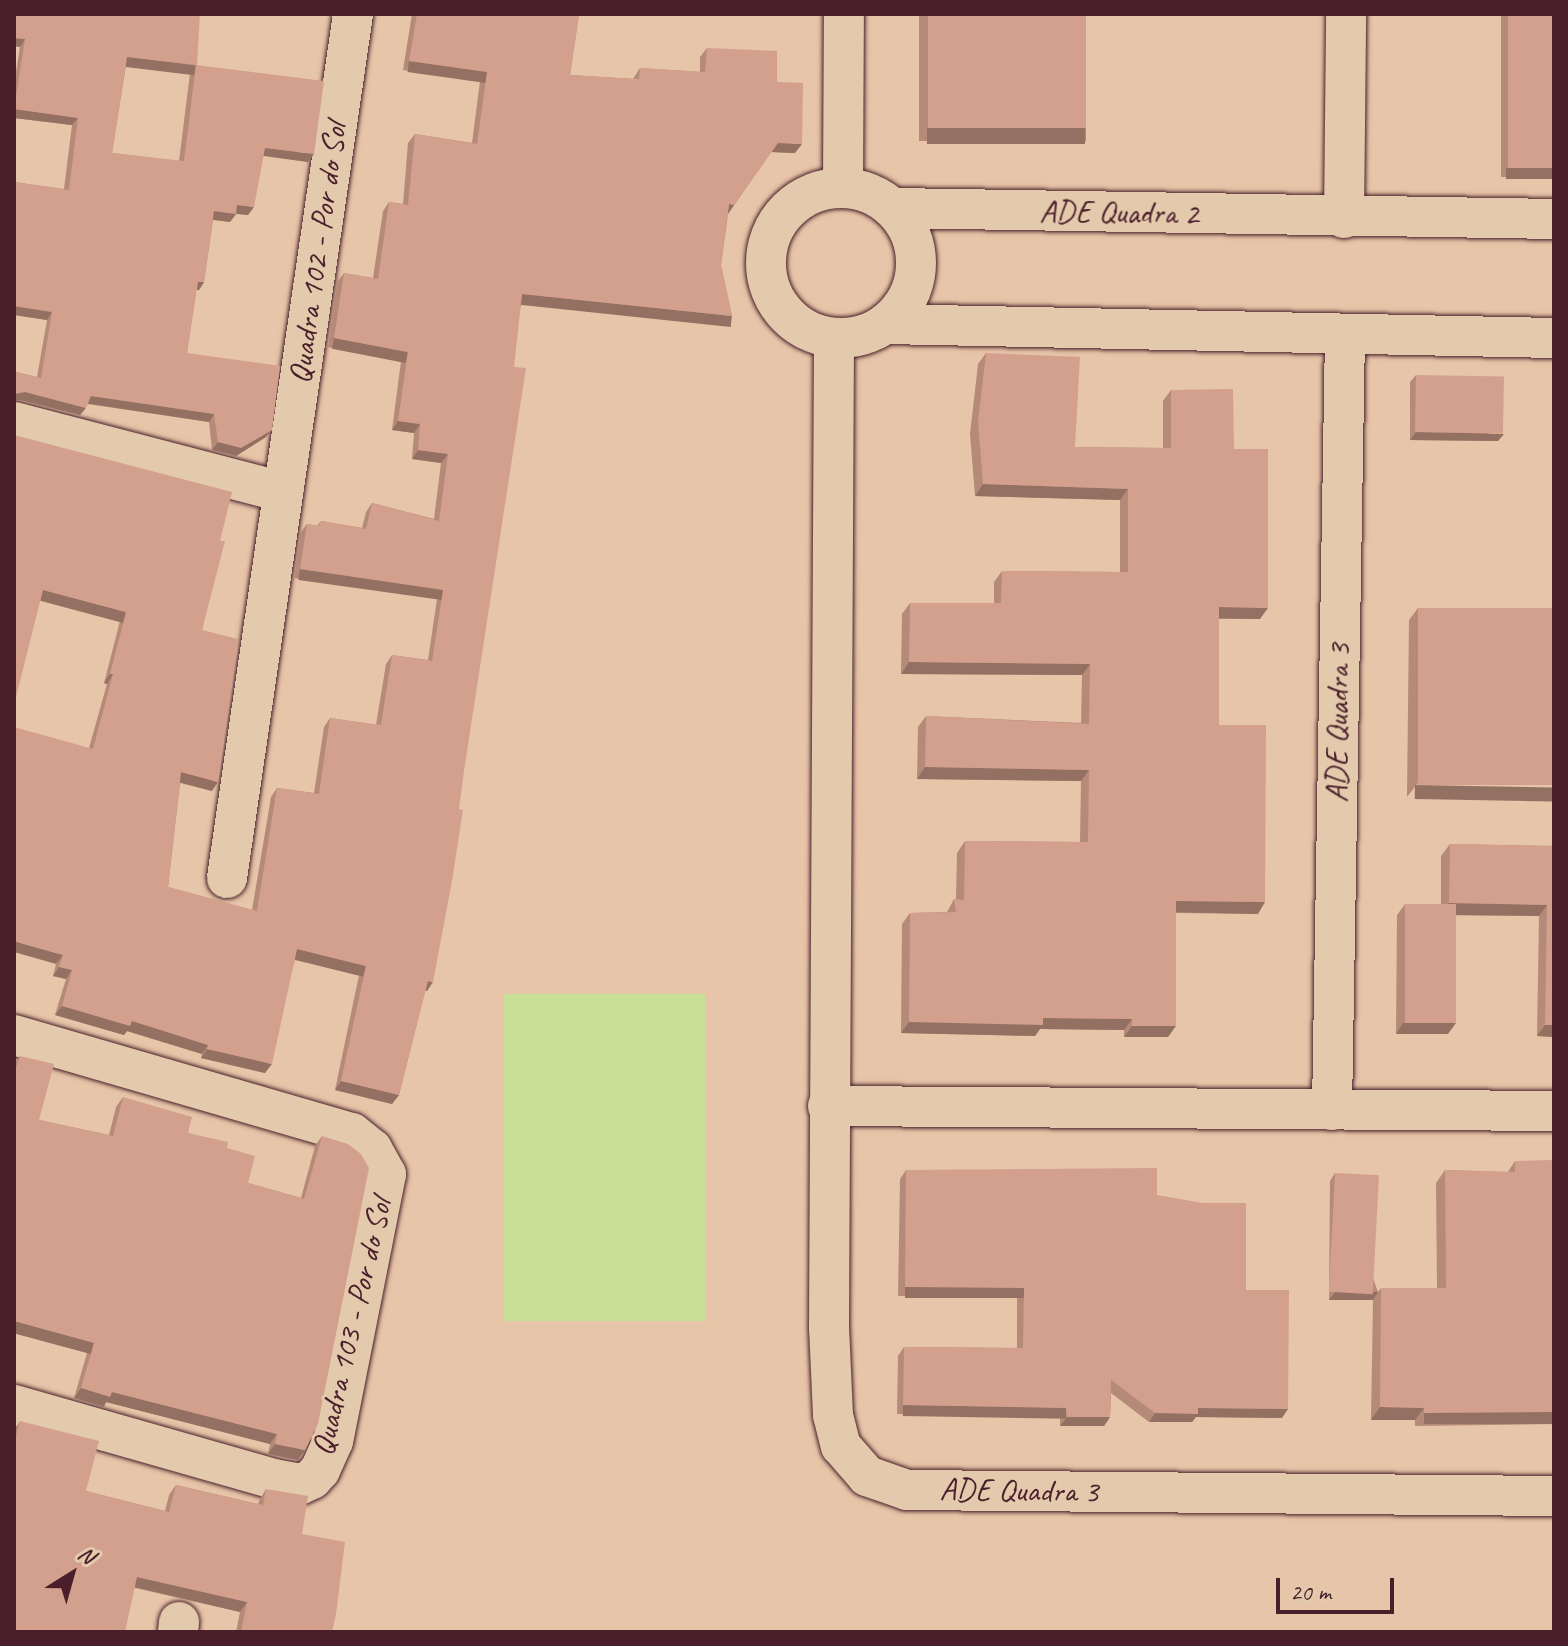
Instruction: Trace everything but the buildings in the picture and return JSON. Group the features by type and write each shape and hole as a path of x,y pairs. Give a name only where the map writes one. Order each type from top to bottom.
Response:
{"street":[{"name":"Quadra 102 - Por do Sol","path":"227,878 353,14"},
{"path":"843,187 844,14"},
{"path":"1344,218 1346,14"},
{"path":"886,324 902,308 912,289 917,268 915,246 908,226 894,208 870,193 843,187 820,190 799,200 776,226 766,258 768,281 777,302 793,320 812,332 834,338 853,337 886,324 1554,338"},
{"name":"ADE Quadra 2","path":"894,208 1344,218 1554,219"},
{"name":"ADE Quadra 3","path":"1332,1110 1345,336"},
{"name":"ADE Quadra 3","path":"834,338 828,1106 833,1415 841,1446 867,1476 907,1490 1554,1496"},
{"path":"14,422 283,492"},
{"name":"Quadra 103 - Por do Sol","path":"14,1035 352,1133 372,1149 386,1174 333,1441 320,1470 312,1479 301,1484 274,1479 14,1405"},
{"path":"828,1106 1554,1111"}],"green space":[{"path":"504,994 705,994 705,1321 504,1321"}]}
